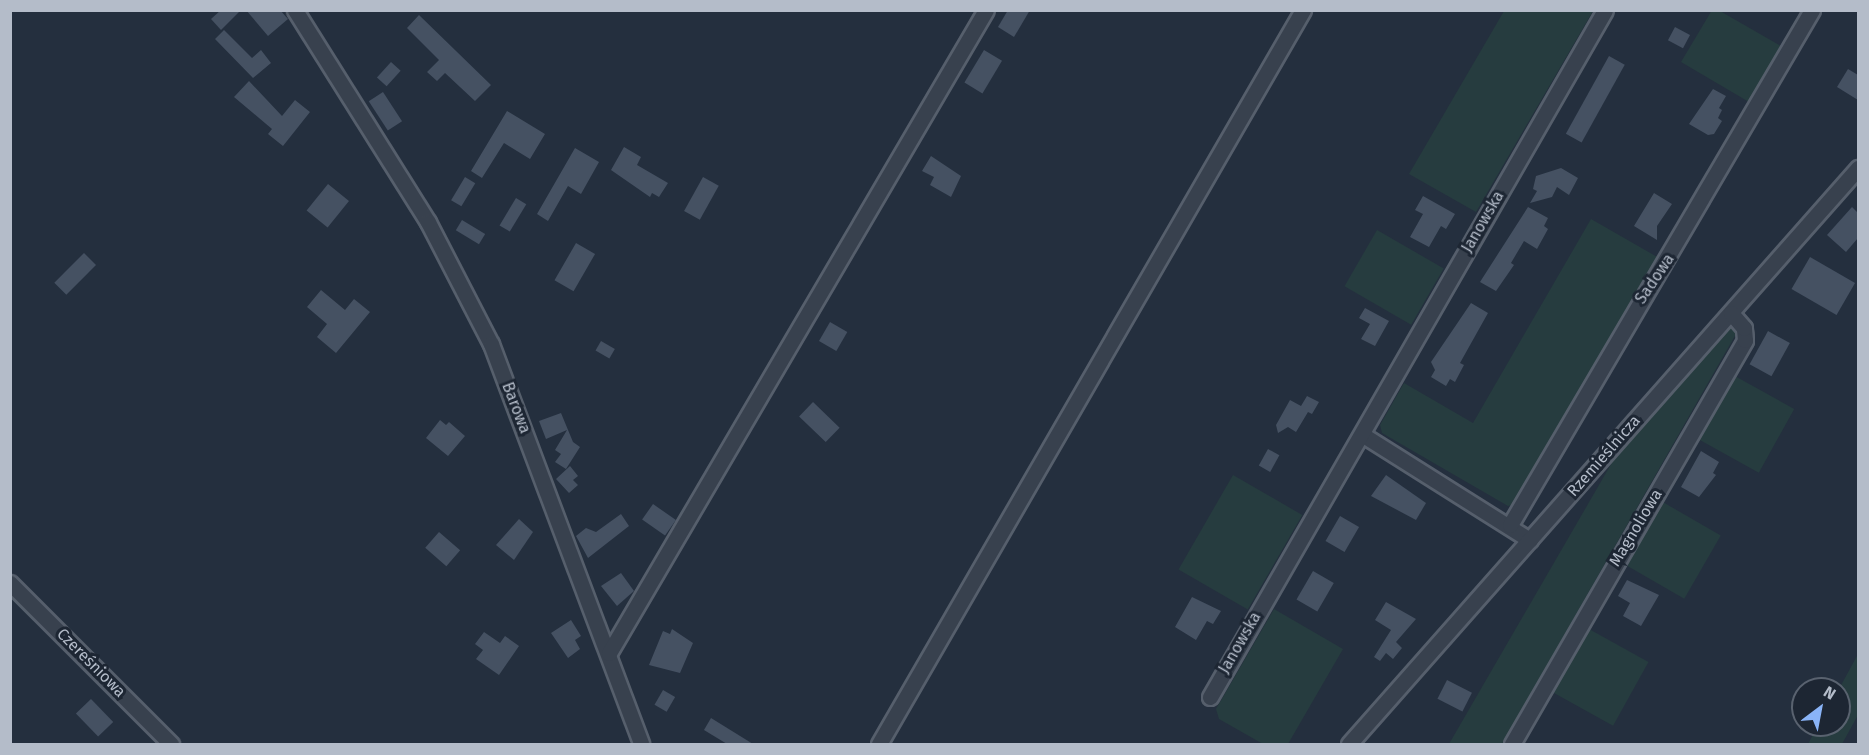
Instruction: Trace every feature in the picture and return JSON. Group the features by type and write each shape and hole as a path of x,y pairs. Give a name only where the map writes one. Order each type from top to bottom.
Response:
{"street":[{"name":"Barowa","path":"295,10 344,94 428,222 491,344 642,744"},
{"path":"609,653 986,10"},
{"path":"879,744 1303,10"},
{"name":"Janowska","path":"1210,697 1363,435 1605,10"},
{"name":"Sadowa","path":"1510,525 1812,10"},
{"name":"Rzemieślnicza","path":"1349,744 1858,168"},
{"name":"Magnoliowa","path":"1512,744 1744,340 1744,327 1731,313"},
{"path":"1363,435 1510,525 1530,540"},
{"name":"Czereśniowa","path":"10,583 171,744"}],"green space":[{"path":"1712,10 1720,11 1781,46 1749,102 1681,62"},
{"path":"1504,11 1593,11 1476,212 1409,174"},
{"path":"1591,219 1659,258 1516,504 1508,506 1382,433 1380,425 1404,383 1473,423"},
{"path":"1377,230 1444,268 1411,325 1344,286"},
{"path":"1731,324 1736,334 1502,744 1449,744 1621,447"},
{"path":"1733,375 1794,409 1759,473 1698,439"},
{"path":"1233,475 1302,515 1248,609 1178,569"},
{"path":"1661,501 1721,536 1684,599 1624,564"},
{"path":"1274,609 1343,649 1288,744 1263,744 1219,719 1216,709"},
{"path":"1589,629 1648,662 1613,726 1554,693"},
{"path":"1858,654 1858,715 1851,728 1851,677 1846,677"},
{"path":"1812,737 1846,737 1842,744 1808,744"}],"building":[{"path":"221,10 241,10 221,30 211,19"},
{"path":"246,10 280,10 288,19 268,36"},
{"path":"1008,10 1030,10 1014,37 998,27"},
{"path":"419,15 491,85 475,101 445,73 437,81 427,72 439,60 407,28"},
{"path":"1675,27 1690,35 1683,48 1668,40"},
{"path":"224,30 252,58 261,50 271,63 253,78 215,39"},
{"path":"984,50 1002,61 982,93 964,83"},
{"path":"1609,56 1625,65 1582,143 1566,134"},
{"path":"391,62 401,71 387,86 377,78"},
{"path":"1848,69 1858,75 1858,100 1837,87"},
{"path":"249,81 282,116 295,100 310,112 283,146 268,134 272,129 234,97"},
{"path":"1713,89 1726,96 1719,108 1722,110 1718,118 1722,121 1714,134 1708,135 1689,124"},
{"path":"383,92 402,121 388,131 369,101"},
{"path":"507,111 545,134 530,159 504,143 482,178 471,171"},
{"path":"624,147 641,157 637,165 668,183 659,197 652,193 650,197 611,170"},
{"path":"575,148 599,162 581,194 568,186 548,221 537,214"},
{"path":"931,156 961,176 951,197 930,185 934,177 922,171"},
{"path":"1561,168 1578,178 1569,195 1557,187 1552,197 1530,203 1537,191 1533,189 1536,176"},
{"path":"465,177 475,183 461,206 451,200"},
{"path":"703,177 719,186 700,220 684,211"},
{"path":"328,184 349,201 328,227 307,210"},
{"path":"1654,193 1672,204 1657,226 1657,240 1634,226"},
{"path":"1423,196 1455,214 1446,229 1441,226 1429,247 1410,237 1423,214 1415,210"},
{"path":"516,198 526,204 510,232 500,225"},
{"path":"1528,207 1548,218 1544,226 1548,229 1537,249 1524,241 1511,263 1514,265 1496,291 1480,282"},
{"path":"1852,207 1858,213 1858,238 1846,252 1827,235"},
{"path":"462,220 485,234 479,244 456,230"},
{"path":"576,243 595,254 574,291 554,280"},
{"path":"84,253 96,265 66,295 54,283"},
{"path":"1810,257 1855,283 1837,315 1792,289"},
{"path":"321,290 345,310 354,299 370,312 336,353 317,337 327,324 307,307"},
{"path":"1471,303 1488,313 1460,363 1464,365 1455,382 1450,379 1446,386 1431,377 1435,370 1431,362"},
{"path":"1365,308 1389,321 1375,346 1361,339 1370,324 1359,318"},
{"path":"830,322 847,332 836,351 819,341"},
{"path":"1768,331 1790,343 1771,376 1750,364"},
{"path":"601,341 615,349 609,359 596,351"},
{"path":"1307,396 1319,402 1312,414 1308,412 1296,432 1288,427 1278,433 1276,425 1290,400 1301,406"},
{"path":"813,402 840,428 826,442 799,416"},
{"path":"561,413 573,442 580,447 566,469 555,462 561,454 555,450 567,430 546,439 539,421"},
{"path":"440,420 446,425 449,422 465,436 448,456 426,438"},
{"path":"1268,449 1279,455 1270,472 1259,466"},
{"path":"1701,451 1719,462 1713,473 1716,475 1699,497 1681,487"},
{"path":"570,466 578,476 573,480 578,485 569,493 556,479"},
{"path":"1386,475 1426,503 1416,520 1371,496"},
{"path":"653,504 676,520 665,536 642,520"},
{"path":"621,514 629,526 588,558 576,536 586,528 596,532"},
{"path":"1340,516 1359,527 1345,552 1326,541"},
{"path":"519,519 533,532 514,560 496,545"},
{"path":"439,532 460,550 446,566 425,548"},
{"path":"1313,571 1334,583 1317,612 1296,600"},
{"path":"621,573 634,591 617,606 601,586"},
{"path":"1627,580 1659,595 1641,626 1623,616 1630,603 1618,596"},
{"path":"1192,597 1221,611 1213,624 1207,621 1196,640 1175,627"},
{"path":"1386,602 1416,619 1396,642 1402,648 1393,659 1386,653 1380,661 1374,657 1391,630 1375,620"},
{"path":"571,620 581,636 575,640 580,649 568,658 551,633"},
{"path":"672,629 693,643 680,673 649,665 663,631 670,634"},
{"path":"484,632 500,643 505,636 519,646 499,675 476,659 483,650 475,644"},
{"path":"1447,680 1472,693 1462,711 1437,699"},
{"path":"663,690 675,697 667,712 654,705"},
{"path":"91,699 113,722 98,737 76,714"},
{"path":"711,718 753,744 727,744 704,730"}]}
